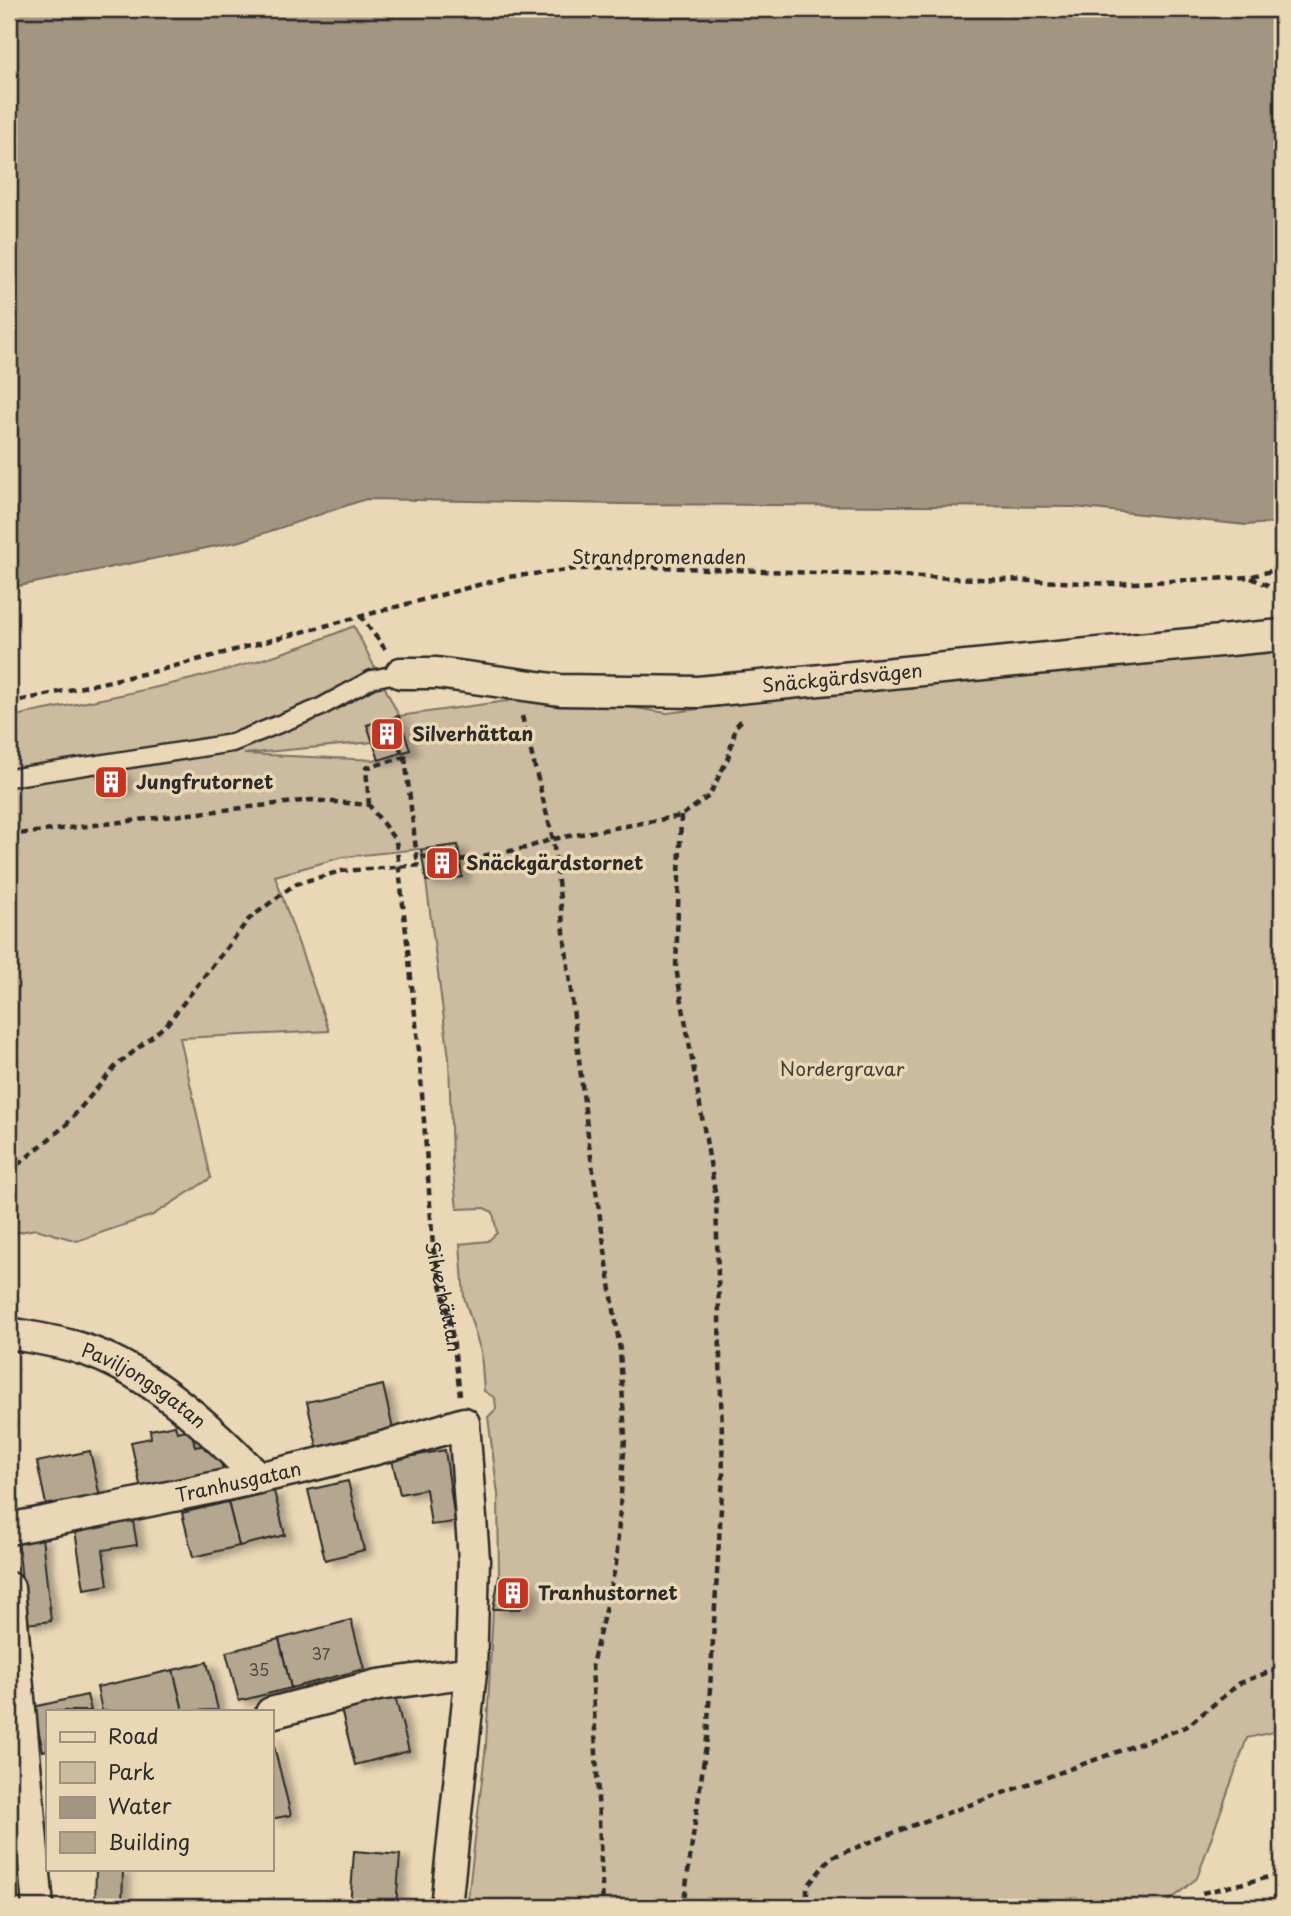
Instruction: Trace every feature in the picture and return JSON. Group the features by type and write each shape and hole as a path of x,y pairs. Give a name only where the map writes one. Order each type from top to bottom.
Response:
{"street":[{"name":"Snäckgärdsvägen","path":"401,673 437,673 559,690 698,692 1282,635"},
{"name":"Paviljongsgatan","path":"9,1333 82,1349 127,1367 221,1439 258,1478"},
{"name":"Tranhusgatan","path":"9,1529 380,1450 464,1423"},
{"path":"446,1907 471,1672 474,1560 464,1423"},
{"path":"9,1588 28,1772 38,1907"},
{"path":"273,1712 378,1685 471,1672"}],"lane":[{"path":"9,778 232,743 319,708 372,679 401,673"}],"path":[{"name":"Strandpromenaden","path":"9,703 156,671 508,577 576,569 656,567 1115,584 1249,577 1282,568"},
{"path":"1249,577 1282,591"},
{"path":"360,615 401,673"},
{"path":"515,684 552,839 589,1144 620,1350 625,1438 616,1563 592,1665 603,1907"},
{"path":"460,860 526,848 552,839 681,816 709,796 728,758 736,726 744,718"},
{"path":"393,737 405,757 417,858 455,852"},
{"path":"9,835 310,800 369,805 366,768 405,757"},
{"name":"Silverhättan","path":"369,805 396,841 419,1051 433,1247 453,1338 464,1423"},
{"path":"681,816 676,968 716,1197 723,1475 707,1738 683,1907"},
{"path":"9,1172 66,1125 115,1068 167,1024 249,919 295,884 341,871 423,865"},
{"path":"807,1907 807,1887 830,1858 1186,1727 1240,1683 1282,1667"},
{"path":"1202,1894 1282,1874"}],"green space":[{"name":"Nordergravar","path":"354,626 399,716 551,695 667,713 954,677 1282,643 1282,1730 1247,1738 1197,1878 1162,1907 467,1907 486,1745 493,1609 530,1588 519,1576 499,1577 498,1494 488,1417 496,1409 495,1398 484,1391 481,1352 464,1297 460,1244 488,1241 497,1233 493,1212 484,1208 457,1209 452,1162 449,1058 426,881 462,877 458,845 343,857 275,876 329,1031 180,1038 211,1178 153,1215 77,1241 36,1229 9,1234 9,717 184,681 312,643","holes":["398,716 410,750 376,760 244,754 373,742 367,725"]}],"water":[{"path":"9,9 1282,9 1282,522 1246,525 1074,507 620,504 366,499 241,541 9,588"}],"building":[{"name":"Silverhättan","path":"399,716 410,750 379,760 367,725"},
{"name":"Jungfrutornet","path":"123,771 125,790 100,793 97,775"},
{"name":"Snäckgärdstornet","path":"458,845 462,877 426,881 421,850"},
{"path":"383,1385 395,1438 319,1455 307,1402"},
{"path":"175,1425 177,1432 191,1429 195,1447 217,1443 223,1471 141,1489 131,1442 151,1438 150,1430"},
{"path":"445,1450 455,1522 431,1525 426,1489 400,1494 392,1460"},
{"path":"90,1451 100,1497 47,1509 37,1462"},
{"path":"348,1481 364,1550 325,1560 308,1490"},
{"path":"274,1491 285,1535 239,1546 228,1502"},
{"path":"228,1502 239,1546 193,1557 182,1513"},
{"path":"132,1515 137,1545 103,1550 108,1585 84,1589 74,1524"},
{"path":"42,1537 51,1621 26,1624 18,1540"},
{"name":"Tranhustornet","path":"519,1576 530,1588 531,1599 520,1609 493,1609 499,1577"},
{"path":"351,1620 364,1669 291,1688 279,1639"},
{"path":"279,1639 291,1688 239,1701 226,1652"},
{"path":"207,1662 218,1710 183,1710 173,1670"},
{"path":"173,1670 183,1710 102,1710 97,1687"},
{"path":"87,1695 91,1710 46,1710 46,1750 43,1751 33,1707"},
{"path":"395,1696 409,1751 355,1765 341,1709"},
{"path":"273,1742 291,1815 273,1819"},
{"path":"14,1844 23,1907 9,1907 9,1845"},
{"path":"354,1851 400,1855 396,1907 350,1907"},
{"path":"96,1870 123,1870 122,1907 95,1907"},
{"path":"1235,1898 1242,1907 1222,1907"}],"place":[{"name":"Silverhättan","path":"387,734"},
{"name":"Jungfrutornet","path":"111,782"},
{"name":"Snäckgärdstornet","path":"442,863"},
{"name":"Tranhustornet","path":"513,1593"}]}
